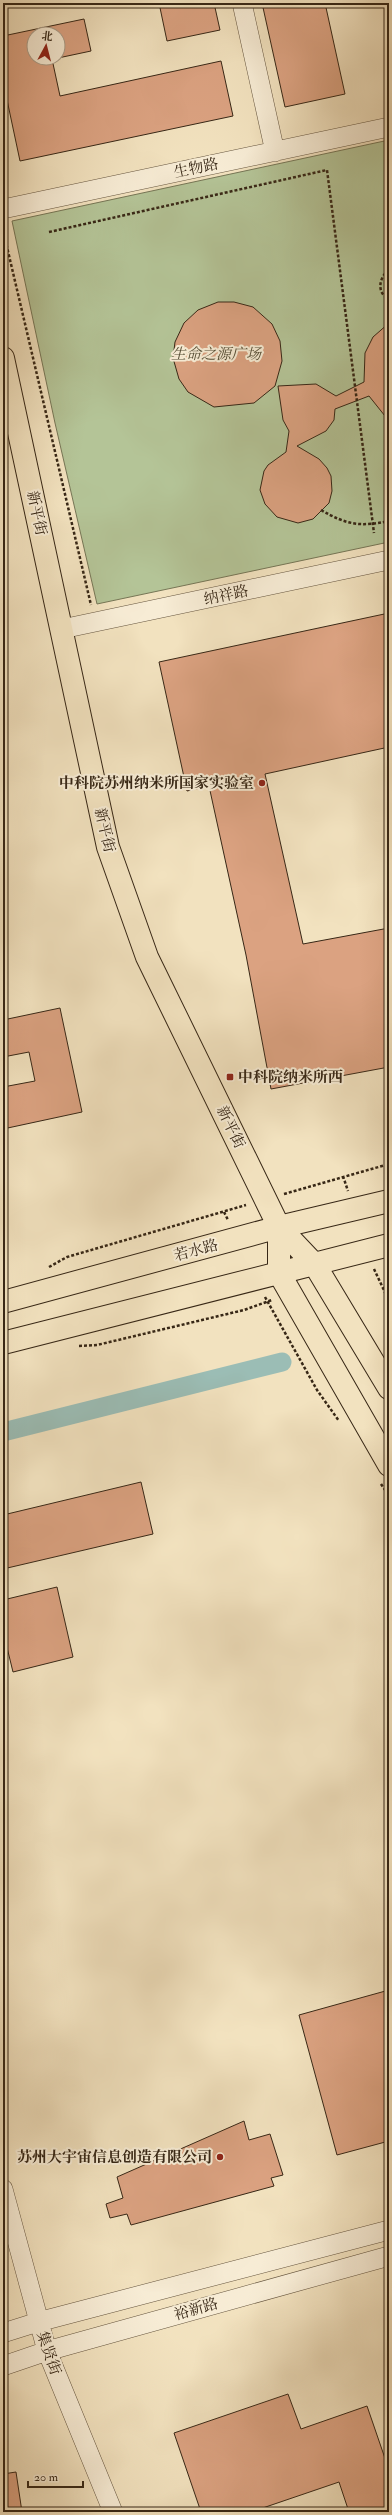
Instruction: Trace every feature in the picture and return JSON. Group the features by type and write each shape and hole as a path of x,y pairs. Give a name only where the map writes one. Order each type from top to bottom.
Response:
{"main road":[{"name":"新平街","path":"3,358 108,847 147,957 279,1227 315,1265 389,1388"},
{"name":"若水路","path":"3,1302 279,1227 389,1201"},
{"name":"新平街","path":"279,1227 279,1273 389,1465"},
{"path":"3,1343 389,1245"}],"street":[{"path":"242,3 275,152"},
{"name":"生物路","path":"3,210 389,127"},
{"name":"纳祥路","path":"62,629 389,560"},
{"name":"集贤街","path":"3,2189 46,2351 113,2512"},
{"name":"裕新路","path":"3,2334 38,2322 389,2230"},
{"name":"裕新路","path":"3,2366 46,2351 389,2256"}],"path":[{"path":"49,232 327,170 374,533"},
{"path":"3,230 95,622"},
{"path":"389,270 382,276 380,283 381,292 389,299"},
{"path":"321,510 351,524 373,524 389,521"},
{"path":"47,1268 67,1257 389,1164"},
{"path":"373,1265 389,1301"},
{"path":"367,1272 381,1267"},
{"path":"75,1346 97,1346 244,1310 275,1299"}],"green space":[{"name":"生命之源广场","path":"389,140 389,542 97,604 55,423 12,221"}],"building":[{"path":"159,3 214,3 220,30 167,41"},
{"path":"262,3 325,3 345,94 285,107"},
{"path":"84,19 91,51 66,56 66,26 51,26"},
{"path":"26,31 26,66 54,66 60,96 221,61 233,116 20,161 3,81 3,36"},
{"path":"218,302 234,302 253,307 272,324 280,341 282,361 275,386 254,403 214,407 188,392 179,379 173,358 175,342 184,323 198,310"},
{"path":"389,323 389,421 369,396 335,409 334,420 326,431 297,446 319,459 327,468 331,476 332,491 329,503 313,519 298,523 277,517 265,504 260,490 264,471 268,465 286,452 289,431 283,420 278,386 316,384 336,396 364,382 365,353 373,337"},
{"path":"389,613 389,747 265,774 303,944 389,928 389,1067 271,1089 246,955 209,786 187,791 159,662"},
{"path":"60,1008 82,1112 3,1129 3,1087 35,1081 29,1052 3,1057 3,1020"},
{"path":"141,1482 153,1534 3,1569 3,1515"},
{"path":"57,1587 73,1657 13,1672 3,1631 3,1600"},
{"path":"389,1990 389,2141 337,2155 299,2015"},
{"name":"苏州大宇宙信息创造有限公司","path":"244,2121 249,2140 270,2134 283,2175 271,2178 274,2186 131,2225 127,2214 110,2218 106,2204 123,2198 117,2177"},
{"path":"288,2394 301,2429 367,2406 389,2470 389,2512 349,2512 339,2482 251,2512 201,2512 174,2433"},
{"path":"16,2472 22,2512 3,2512 3,2474"}],"waterway":[{"path":"3,1432 282,1362"}],"place":[{"name":"中科院苏州纳米所国家实验室","path":"262,783"},
{"name":"中科院纳米所西","path":"230,1077"},
{"name":"苏州大宇宙信息创造有限公司","path":"220,2157"}]}
